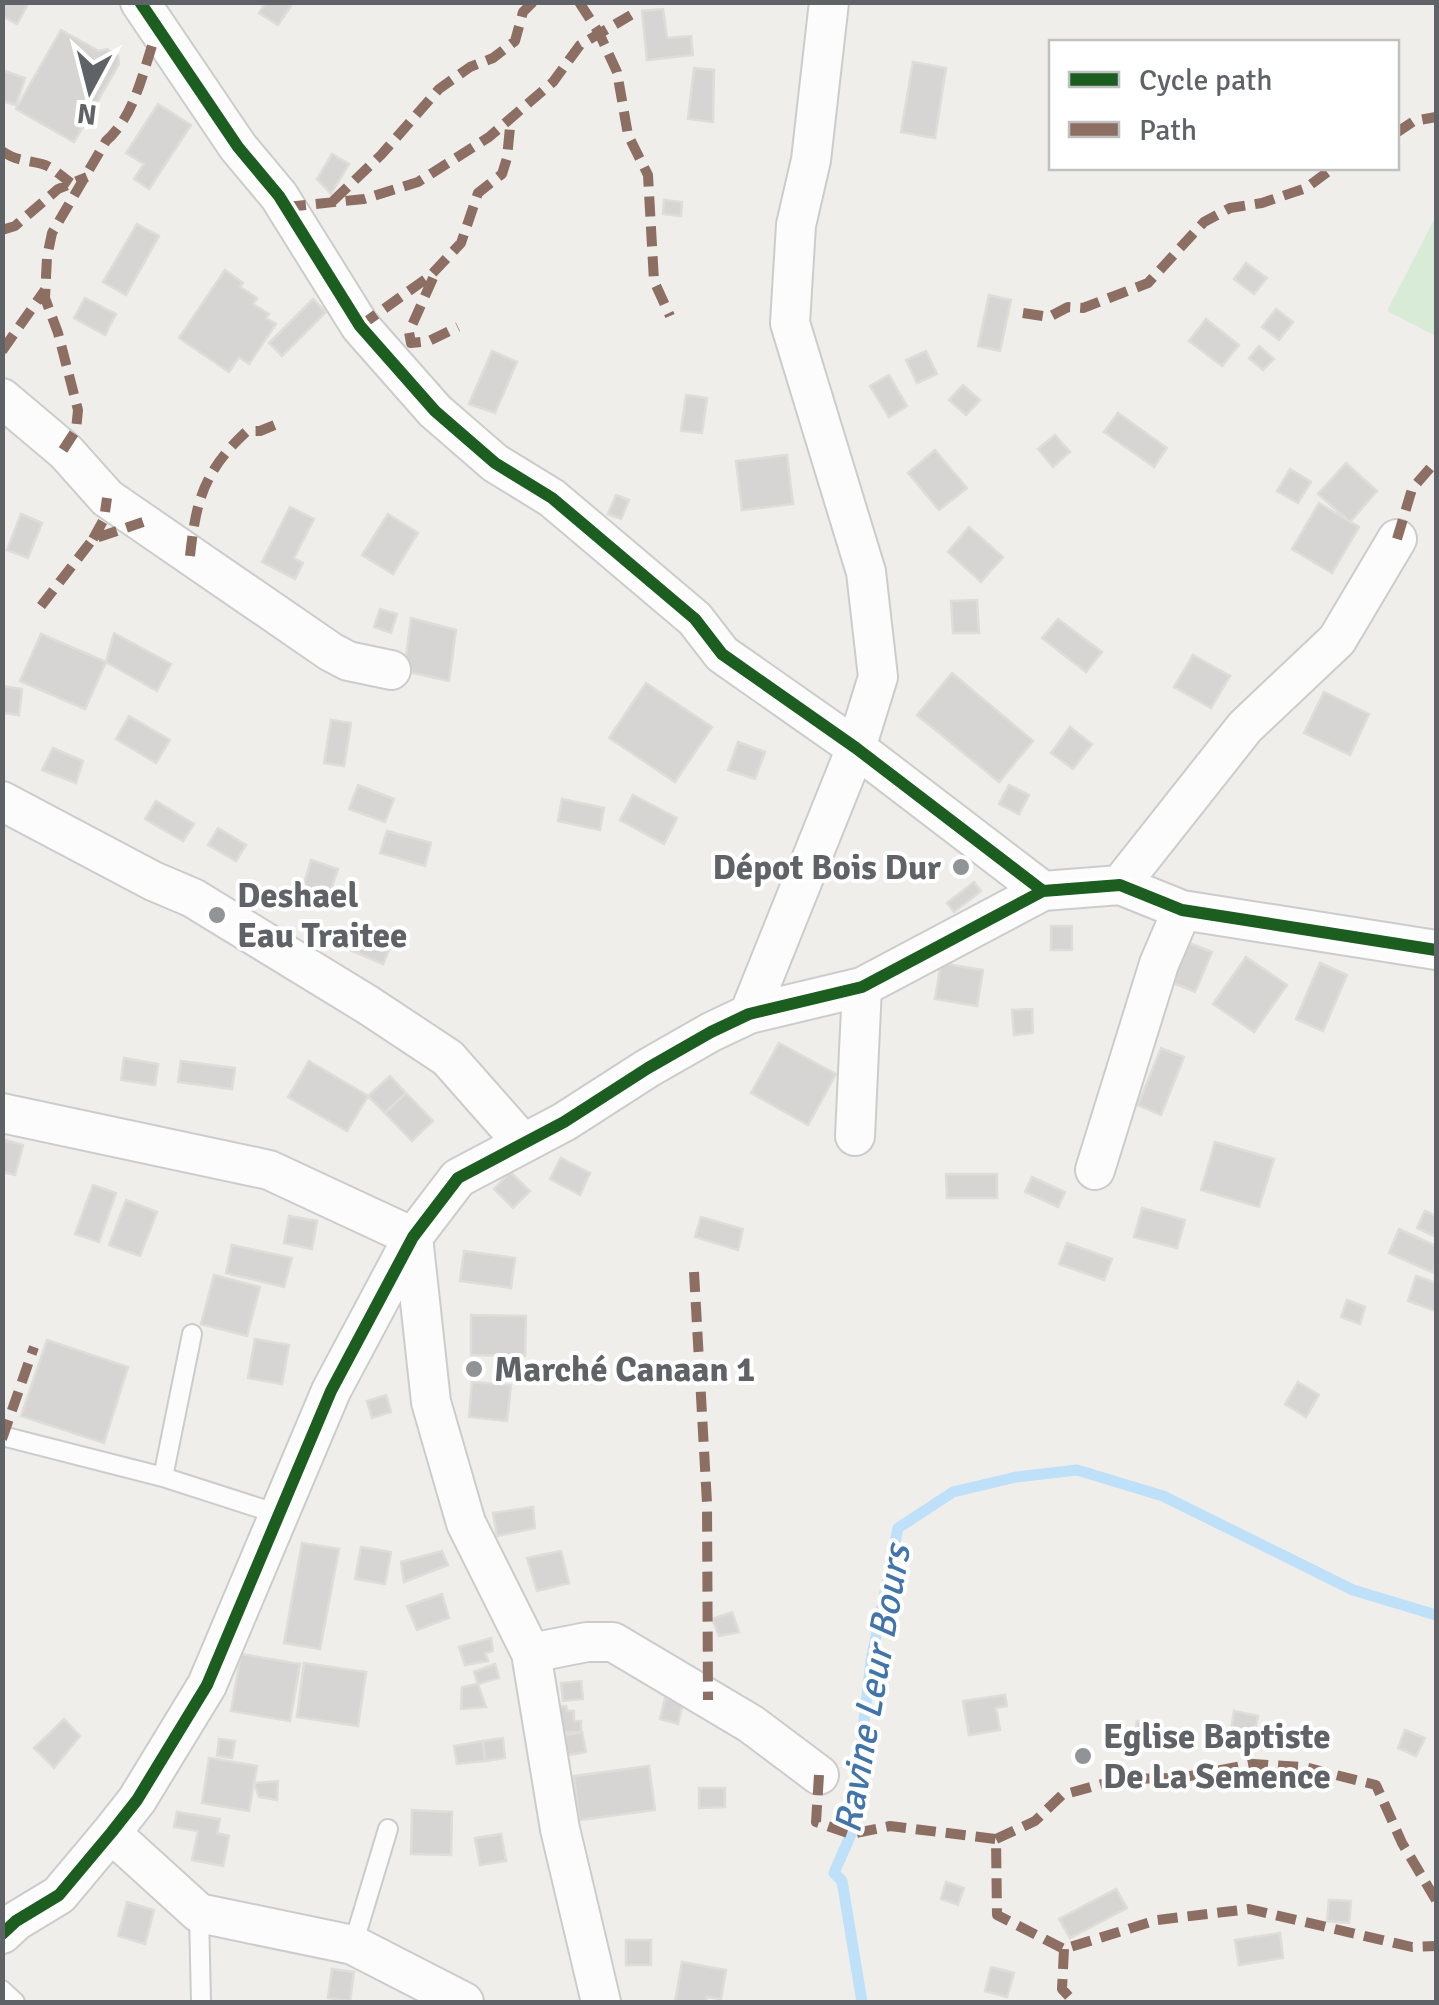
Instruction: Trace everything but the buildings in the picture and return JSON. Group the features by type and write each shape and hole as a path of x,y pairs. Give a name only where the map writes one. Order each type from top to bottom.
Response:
{"street":[{"path":"140,2 238,147 279,196 360,326 434,411 495,463 552,498 652,582 695,619 722,654 856,748 1043,892"},
{"path":"749,1014 856,748 878,677 866,572 790,323 796,225 811,160 829,2"},
{"path":"2,398 66,452 107,498 331,652 348,661 391,670"},
{"path":"1120,885 1245,727 1337,640 1396,539"},
{"path":"2,802 193,898 368,1005 448,1058 523,1143"},
{"path":"7,1921 59,1895 138,1800 207,1685 331,1390 414,1237 458,1178 564,1122 678,1050 749,1014 862,987 1043,892 1120,885 1182,910 1436,950"},
{"path":"1095,1170 1159,964 1182,910"},
{"path":"855,1136 862,987"},
{"path":"2,1113 269,1170 414,1237"},
{"path":"414,1237 431,1402 466,1524 531,1653 591,2000"},
{"path":"531,1653 587,1642 613,1642 752,1724 819,1775"},
{"path":"111,1833 199,1912 353,1945 464,2002"}],"lane":[{"path":"163,1477 192,1334"},
{"path":"2,1436 163,1477 278,1514"},
{"path":"353,1945 388,1829"},
{"path":"199,1912 201,2002"},
{"path":"2,1990 15,2002"}],"green space":[{"path":"1436,216 1436,336 1387,311"}],"waterway":[{"name":"Ravine Leur Bours","path":"862,2002 842,1881 834,1873 851,1834 871,1661 898,1528 953,1492 1016,1477 1077,1470 1163,1496 1353,1590 1436,1615"}],"marked path":[{"path":"333,201 381,155 439,89 515,41 523,12 533,2"},
{"path":"579,2 617,72 628,135 648,175 654,281 670,316"},
{"path":"286,207 364,199 418,182 489,137 553,82 580,45 631,15"},
{"path":"63,450 76,430 78,410 45,298 52,233 106,141 125,117 158,28"},
{"path":"360,326 430,276 461,243 478,193 502,174 511,117"},
{"path":"1399,131 1414,121 1436,117"},
{"path":"2,151 46,165 71,183"},
{"path":"1023,313 1049,317 1068,307 1083,308 1148,283 1204,222 1230,208 1262,203 1306,188 1330,170"},
{"path":"2,230 15,226 58,189 87,177"},
{"path":"433,278 409,332 411,343 429,341 458,327"},
{"path":"2,351 45,290"},
{"path":"190,556 199,502 212,473 247,431 275,425"},
{"path":"1397,539 1412,489 1436,461"},
{"path":"93,539 104,519 107,498"},
{"path":"41,606 93,539 143,522"},
{"path":"694,1272 707,1503 708,1700"},
{"path":"2,1439 34,1347"},
{"path":"996,1839 1035,1821 1062,1795 1120,1779 1179,1778 1253,1764 1304,1767 1376,1785 1402,1843 1436,1900"},
{"path":"819,1775 816,1822 851,1834 890,1826 996,1839 997,1915 1064,1949 1157,1920 1249,1909 1412,1947 1436,1946"},
{"path":"1064,1949 1062,1989 1074,2002"}],"cycle path":[{"path":"140,2 238,147 279,196 360,326 435,411 495,463 552,498 695,619 722,654 856,748 1043,891"},
{"path":"2,1934 59,1895 111,1833 137,1800 207,1685 331,1391 413,1237 458,1178 564,1122 711,1032 749,1014 862,987 1043,891 1120,885 1182,910 1436,950"}],"place":[{"name":"Dépot Bois Dur","path":"961,867"},
{"name":"Deshael Eau Traitee","path":"217,915"},
{"name":"Marché Canaan 1","path":"474,1369"},
{"name":"Eglise Baptiste De La Semence","path":"1083,1756"}]}
